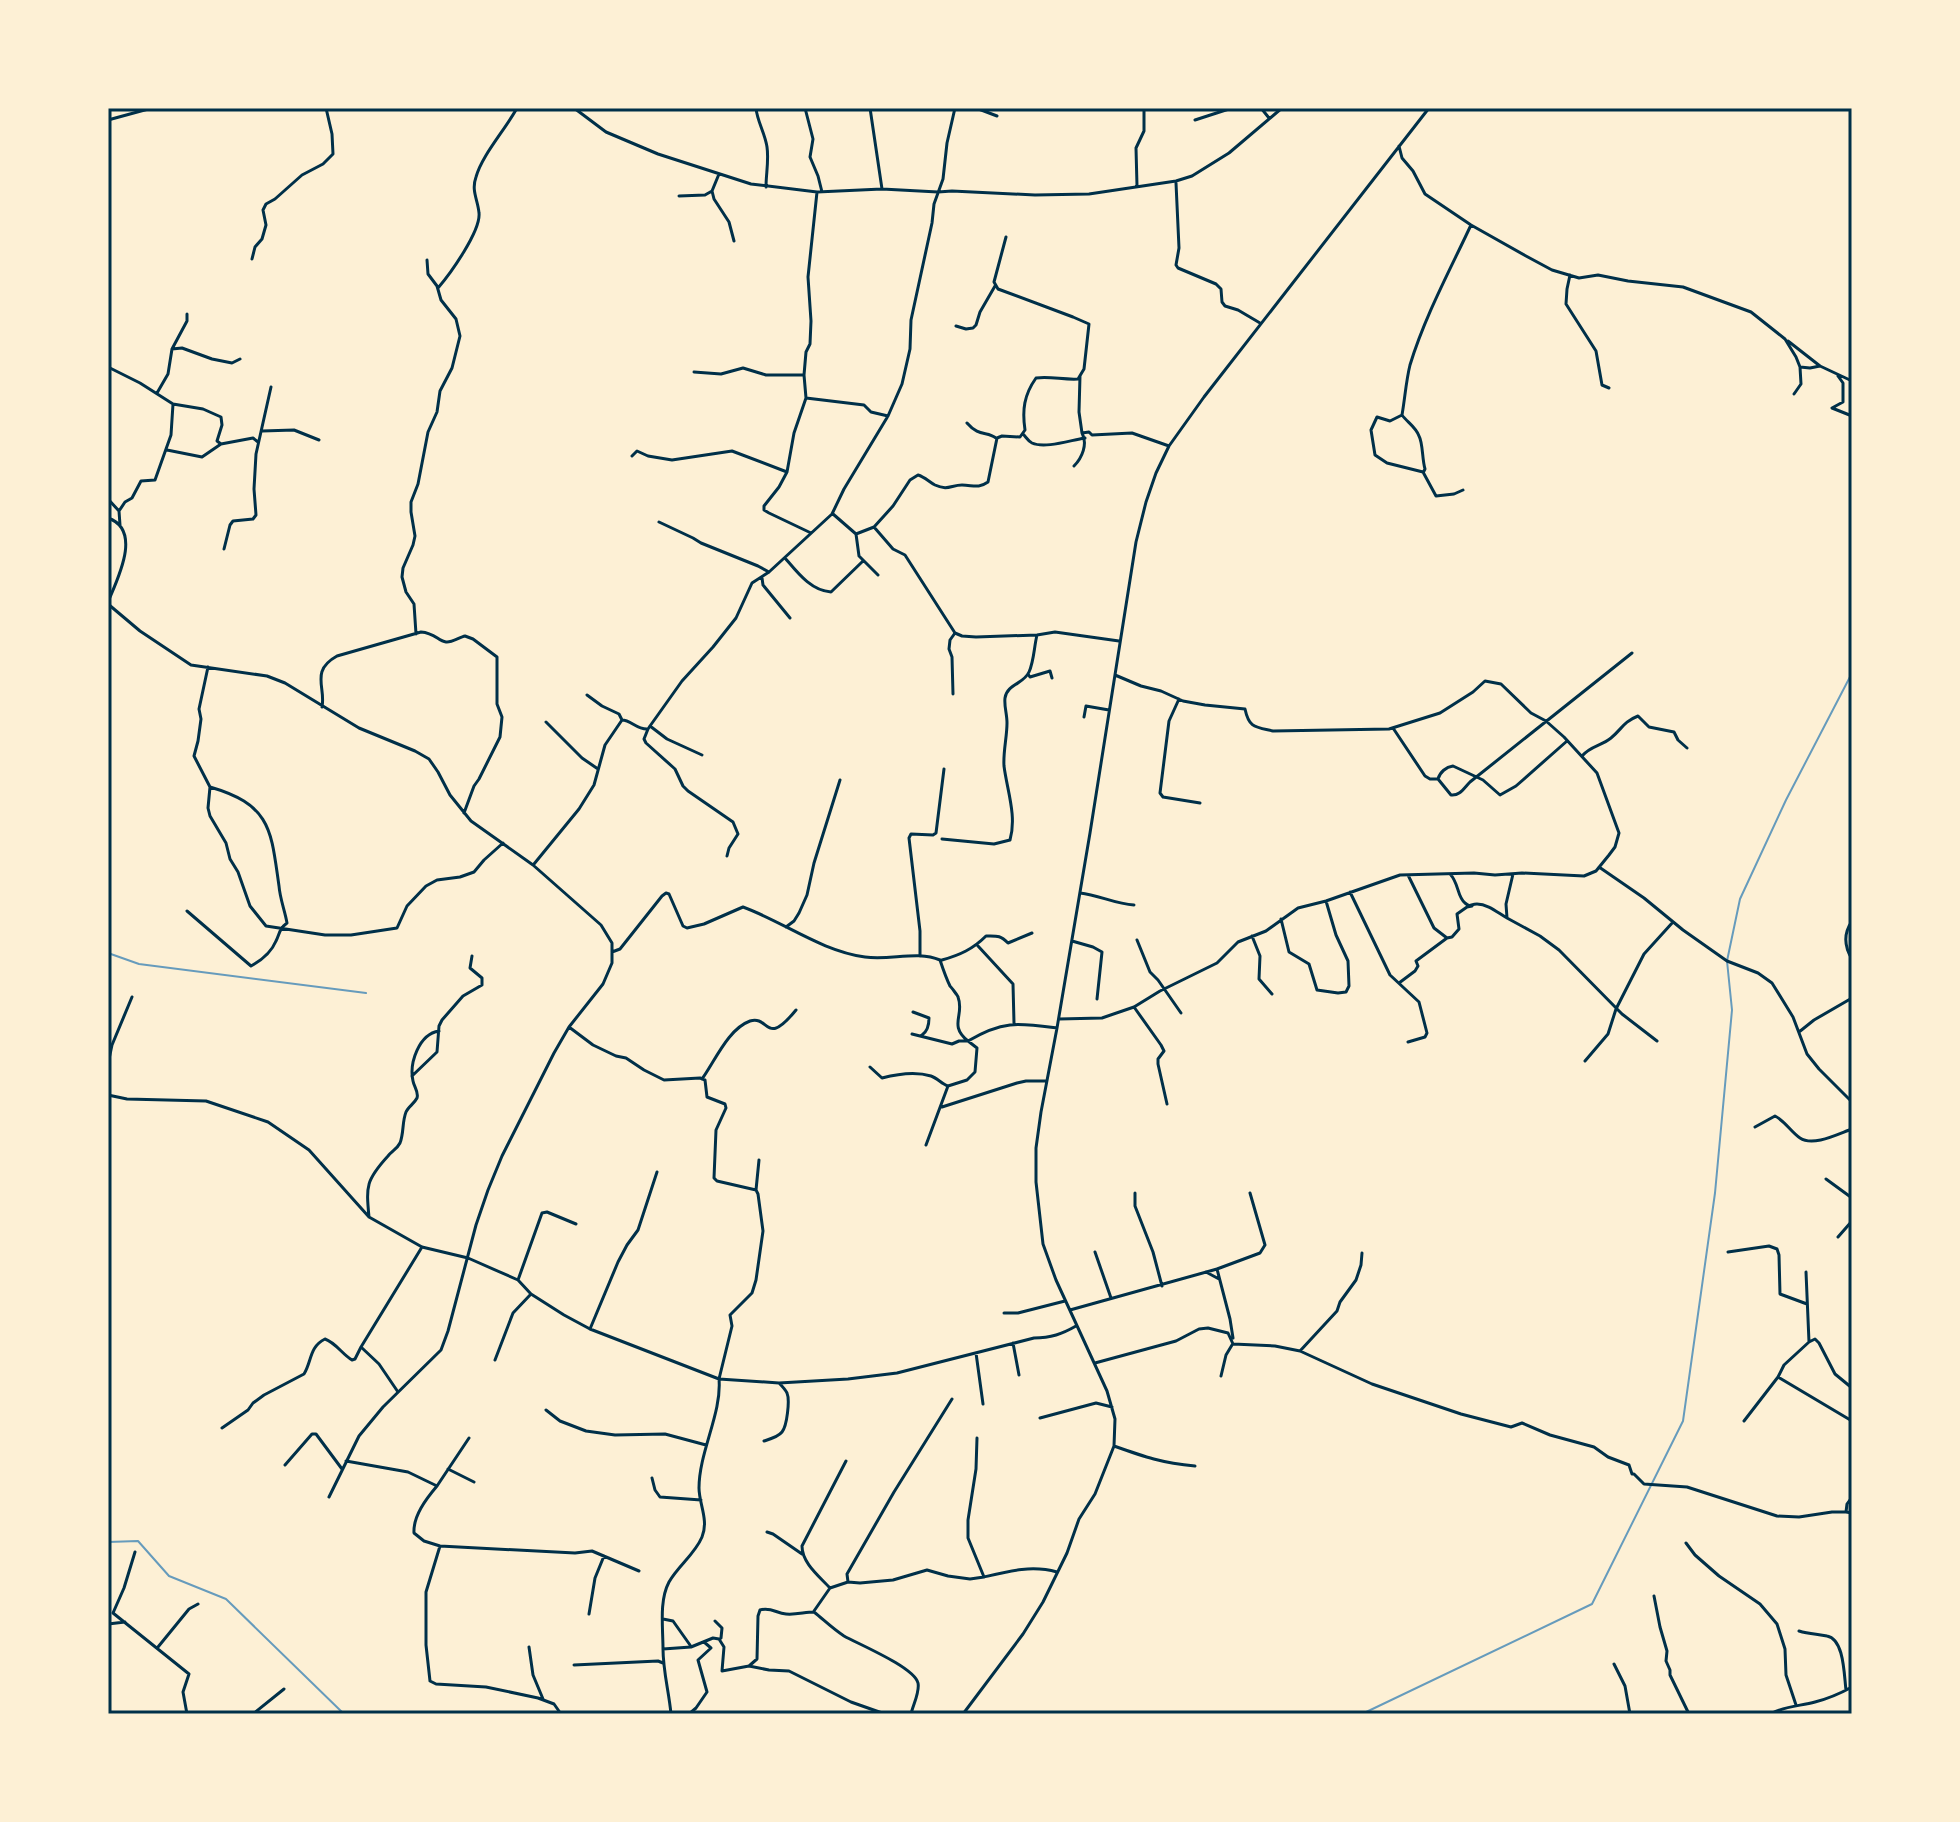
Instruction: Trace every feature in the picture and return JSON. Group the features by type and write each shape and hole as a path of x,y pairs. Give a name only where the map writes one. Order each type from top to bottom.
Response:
{"street":[{"path":"108,120 152,108"},
{"path":"252,259 266,225 263,210 266,204 333,154 326,108"},
{"path":"438,288 461,258 478,224 480,216 473,190 476,174 517,108"},
{"path":"574,108 606,132 658,154 766,187 820,192 882,189 1057,195 1089,194 1192,176 1229,153 1282,108"},
{"path":"756,108 768,152 766,187"},
{"path":"805,108 813,139 810,157 820,192 808,277 811,321 804,375 806,398 794,433 787,472 766,501 764,510 811,533"},
{"path":"870,108 882,189"},
{"path":"727,856 738,834 735,826 683,786 675,769 644,739 682,681 736,618 752,583 769,572 832,514 888,416 905,372 911,320 943,179 955,108"},
{"path":"976,108 997,116"},
{"path":"1137,186 1136,148 1144,131 1144,108"},
{"path":"1195,120 1232,108"},
{"path":"1261,108 1269,118"},
{"path":"963,1714 1043,1602 1067,1553 1079,1519 1095,1494 1114,1446 1112,1407 1043,1244 1036,1182 1036,1148 1119,641 1146,502 1169,446 1204,397 1429,108"},
{"path":"1399,146 1402,158 1425,194 1471,225 1552,270 1579,278 1598,275 1683,287 1751,312 1820,366 1852,381"},
{"path":"719,174 712,191 729,222 734,241"},
{"path":"1176,181 1179,248 1176,265 1216,284 1221,289 1225,306 1260,323"},
{"path":"679,196 705,195 712,191"},
{"path":"1463,490 1436,496 1423,472 1421,438 1402,415 1414,353 1471,225"},
{"path":"956,326 966,329 976,325 995,286 1006,237"},
{"path":"416,634 414,604 402,577 415,536 411,502 418,484 428,432 437,412 440,391 452,368 460,336 456,319 441,300 438,288 428,274 427,260"},
{"path":"1570,275 1566,304 1595,348 1602,385 1609,388"},
{"path":"995,286 1089,324 1084,369 1078,379 1036,378 1028,389 1023,410 1023,434 1020,437 996,438"},
{"path":"157,393 168,374 172,349 187,321 187,314"},
{"path":"1785,339 1800,367 1801,384 1794,394"},
{"path":"172,349 182,348 232,363 240,359"},
{"path":"1800,367 1820,366"},
{"path":"108,367 173,404 203,409 221,417 217,441 221,444"},
{"path":"694,372 721,374 743,368 766,375 804,375"},
{"path":"1835,373 1843,383 1843,402 1832,408 1852,416"},
{"path":"1074,466 1081,456 1085,438 1079,412 1080,376"},
{"path":"224,549 233,521 253,519 256,515 254,489 258,442 271,387"},
{"path":"806,398 864,405 871,412 888,416"},
{"path":"173,404 167,450 155,480 141,481 132,498 119,511 127,547 108,603 140,631 191,665 276,679 359,728 429,759 450,795 471,821 533,865 601,925 612,943 612,963 603,984 569,1027 502,1156 476,1225 441,1350 383,1407 359,1436 329,1497"},
{"path":"1402,415 1390,421 1377,417 1371,430 1375,455 1387,463 1423,472"},
{"path":"967,423 978,433 996,438"},
{"path":"262,431 294,430 319,440"},
{"path":"1082,433 1132,433 1169,446"},
{"path":"1023,434 1034,444 1049,445 1085,438"},
{"path":"167,450 202,457 221,444 253,438 258,442"},
{"path":"856,534 874,527 910,480 918,475 932,484 951,489 961,485 984,485 988,482 996,438"},
{"path":"632,456 637,451 672,460 732,451 787,472"},
{"path":"108,499 119,511"},
{"path":"832,514 856,534 859,556 878,575"},
{"path":"108,518 120,525"},
{"path":"659,522 769,572"},
{"path":"874,527 893,549 905,555 955,633 976,637 1055,632 1119,641"},
{"path":"785,558 817,590 825,592 831,592 863,561"},
{"path":"762,578 763,585 790,618"},
{"path":"322,707 324,701 319,681 332,658 428,633 444,642 465,636 497,657 497,704 502,717 500,737 474,786 464,813"},
{"path":"953,694 949,649 955,633"},
{"path":"942,839 994,844 1010,840 1013,830 1004,763 1007,722 1004,702 1009,688 1028,674 1037,635"},
{"path":"1438,779 1451,795 1460,793 1632,653"},
{"path":"208,667 194,756 210,787 210,816 226,843 250,906 266,926 325,935 351,935 397,928 407,906 426,886 437,880 474,872 503,842"},
{"path":"1028,674 1030,677 1050,671 1052,678"},
{"path":"1059,1019 1102,1018 1134,1007 1205,971 1238,942 1266,931 1298,908 1388,879 1449,874 1590,875 1615,847 1619,833 1597,773 1546,721 1531,713 1501,684 1485,681 1440,713 1393,728 1273,731 1255,727 1248,721 1245,709 1179,699 1115,675"},
{"path":"587,695 619,714 622,720"},
{"path":"1179,699 1169,721 1160,793 1163,797 1200,803"},
{"path":"1084,717 1086,706 1109,710"},
{"path":"1582,756 1588,749 1610,738 1634,716 1649,727 1674,732 1687,748"},
{"path":"622,720 640,729 649,728 702,755"},
{"path":"533,865 566,827 594,785 605,745 622,720"},
{"path":"546,722 582,758 598,769"},
{"path":"1393,728 1425,776 1438,779"},
{"path":"1438,779 1448,766 1453,766 1483,780 1500,795 1516,786 1567,741"},
{"path":"920,956 909,838 911,834 936,833 944,769"},
{"path":"786,927 794,921 807,895 840,780"},
{"path":"187,911 251,966 263,960 275,944 281,927 287,923 268,826 250,805 226,791 210,787"},
{"path":"1599,867 1727,961 1758,973 1772,983 1793,1017 1807,1054 1852,1102"},
{"path":"1449,874 1456,880 1461,899 1472,906"},
{"path":"1507,918 1506,904 1513,874"},
{"path":"1408,875 1434,928 1447,938"},
{"path":"1350,892 1390,975 1419,1002 1427,1029 1425,1037 1408,1042"},
{"path":"612,952 620,949 666,893 672,899 683,926 687,928 743,907 795,933 867,958 920,956 940,960 978,946 986,936 1004,938 1008,943 1032,933"},
{"path":"1080,893 1134,905"},
{"path":"1281,919 1289,952 1309,964 1317,990 1346,992 1349,986 1348,961 1326,901"},
{"path":"1399,983 1415,971 1418,966 1416,961 1459,929 1457,914 1478,904 1487,906 1559,950 1616,1009 1657,1041"},
{"path":"1852,921 1845,940 1852,959"},
{"path":"1585,1061 1608,1034 1616,1009 1644,954 1673,922"},
{"path":"1252,936 1260,956 1259,979 1272,994"},
{"path":"1137,940 1150,972 1181,1013"},
{"path":"1072,941 1102,952 1097,999"},
{"path":"978,946 1013,984 1014,1023"},
{"path":"412,1076 437,1052 442,1020 463,996 482,985 482,978 470,968 472,956"},
{"path":"870,1067 882,1078 898,1074 931,1076 948,1086 967,1080 975,1072 977,1048 958,1029 959,997 948,982 940,960"},
{"path":"108,1064 112,1045 132,997"},
{"path":"1799,1032 1852,998"},
{"path":"1134,1007 1164,1051 1158,1064 1167,1104"},
{"path":"702,1079 718,1051 743,1025 757,1020 774,1029 796,1010"},
{"path":"913,1012 929,1018 926,1032 922,1035"},
{"path":"912,1034 952,1044 1014,1023 1057,1028"},
{"path":"569,1027 593,1045 626,1058 664,1080 702,1079"},
{"path":"369,1217 366,1192 370,1177 401,1141 406,1110 418,1094 412,1076 419,1047 433,1031 439,1031"},
{"path":"702,1079 705,1080 707,1097 725,1104 726,1108 716,1130 714,1178 756,1190"},
{"path":"941,1107 1026,1081 1046,1081"},
{"path":"926,1145 948,1086"},
{"path":"108,1095 127,1099 206,1101 268,1122 309,1150 369,1217 422,1247 468,1258 518,1280 531,1294 590,1329 719,1379 779,1383 897,1373 1034,1338 1048,1338 1078,1325"},
{"path":"1755,1127 1775,1116 1800,1138 1812,1142 1852,1129"},
{"path":"671,1714 663,1663 663,1600 669,1582 702,1537 705,1525 699,1488 732,1326 730,1315 752,1293 756,1280 763,1231 756,1190 759,1160"},
{"path":"590,1329 618,1262 638,1230 657,1172"},
{"path":"1826,1179 1852,1198"},
{"path":"1847,1194 1852,1189"},
{"path":"1135,1193 1135,1206 1162,1286"},
{"path":"1070,1310 1162,1286 1260,1253 1265,1245 1250,1193"},
{"path":"518,1280 542,1213 547,1212 576,1224"},
{"path":"1838,1237 1852,1221"},
{"path":"1728,1252 1769,1246 1777,1249 1780,1294 1807,1304"},
{"path":"222,1428 264,1395 304,1374 312,1350 319,1342 325,1339 330,1341 352,1360 355,1359 422,1247"},
{"path":"1095,1252 1111,1298"},
{"path":"1300,1351 1337,1311 1356,1280 1362,1253"},
{"path":"1217,1269 1233,1344 1226,1355 1221,1376"},
{"path":"1206,1272 1219,1279"},
{"path":"1806,1272 1809,1342"},
{"path":"495,1360 513,1313 531,1294"},
{"path":"1004,1313 1018,1313 1065,1301"},
{"path":"1095,1363 1176,1341 1199,1329 1228,1333 1233,1344"},
{"path":"1744,1421 1784,1365 1815,1339 1835,1374 1852,1388"},
{"path":"1013,1343 1019,1375"},
{"path":"1233,1344 1300,1351 1372,1384 1422,1402 1511,1427 1522,1423 1550,1435 1594,1447 1608,1457 1629,1465 1632,1474 1644,1484 1687,1487 1777,1516 1852,1513"},
{"path":"361,1347 379,1364 398,1392"},
{"path":"976,1353 983,1404"},
{"path":"1778,1377 1852,1421"},
{"path":"764,1441 777,1436 785,1426 789,1400 779,1383"},
{"path":"848,1582 847,1574 878,1519 952,1399"},
{"path":"1040,1418 1096,1403 1112,1407"},
{"path":"546,1410 560,1421 586,1431 615,1435 665,1434 706,1445"},
{"path":"285,1465 312,1434 316,1434 342,1469"},
{"path":"469,1438 426,1499 414,1524 414,1533 424,1541 440,1546 575,1553 592,1551 639,1571"},
{"path":"977,1438 968,1538 984,1577"},
{"path":"1114,1446 1164,1463 1195,1466"},
{"path":"346,1461 408,1472 437,1486"},
{"path":"802,1554 802,1546 846,1461"},
{"path":"448,1469 474,1482"},
{"path":"652,1478 660,1497 701,1500"},
{"path":"1846,1512 1852,1497"},
{"path":"767,1532 802,1554 830,1588"},
{"path":"1686,1543 1719,1576 1760,1604 1777,1624 1785,1649 1786,1675 1796,1705"},
{"path":"440,1546 426,1592 430,1681 486,1687 543,1699 554,1704 561,1714"},
{"path":"135,1552 113,1613 189,1674 183,1692 187,1714"},
{"path":"589,1614 595,1578 604,1556"},
{"path":"814,1612 830,1588 848,1582 893,1580 927,1570 970,1579 1030,1568 1057,1572"},
{"path":"1654,1596 1670,1675 1689,1714"},
{"path":"158,1647 189,1609 198,1604"},
{"path":"749,1666 757,1659 760,1610 771,1609 784,1614 814,1612 848,1639 889,1658 916,1678 918,1693 911,1714"},
{"path":"663,1619 673,1621 691,1647"},
{"path":"715,1621 722,1628 722,1671 749,1666 789,1671 851,1702 885,1714"},
{"path":"108,1623 125,1622"},
{"path":"1799,1631 1837,1640 1846,1690"},
{"path":"663,1649 691,1647 713,1638 722,1642"},
{"path":"689,1714 707,1692 698,1660 711,1648 704,1642"},
{"path":"529,1647 533,1675 543,1699"},
{"path":"574,1665 663,1663"},
{"path":"1614,1664 1625,1686 1630,1714"},
{"path":"1770,1714 1816,1702 1852,1687"},
{"path":"253,1714 284,1689"}],"waterway":[{"path":"1362,1714 1592,1604 1683,1421 1715,1193 1732,1010 1727,961 1740,899 1786,800 1852,673"},
{"path":"108,953 139,964 366,993"},
{"path":"108,1542 138,1541 169,1576 226,1599 344,1714"}]}
